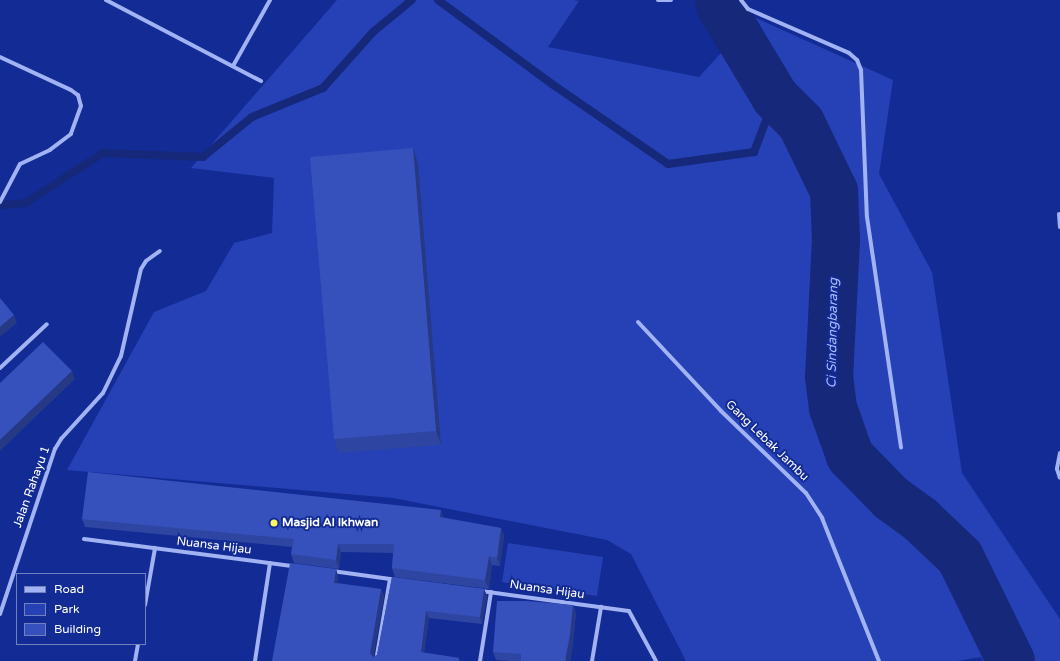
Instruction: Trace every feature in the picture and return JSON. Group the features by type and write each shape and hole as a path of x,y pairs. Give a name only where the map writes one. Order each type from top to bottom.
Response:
{"street":[{"path":"106,0 261,81"},
{"path":"233,66 270,0"},
{"path":"658,0 671,0"},
{"path":"741,0 748,9 849,53 857,60 861,70 867,217 901,448"},
{"path":"0,57 78,94 81,106 71,134 50,150 20,164 0,202"},
{"path":"1059,214 1060,227"},
{"name":"Jalan Rahayu 1","path":"0,614 55,449 60,439 103,393 121,356 141,269 146,261 160,251"},
{"name":"Gang Lebak Jambu","path":"638,322 721,411 806,493 822,518 879,661"},
{"path":"0,368 47,324"},
{"path":"1060,453 1057,469 1060,478"},
{"name":"Nuansa Hijau","path":"84,539 300,567"},
{"path":"146,599 155,548"},
{"path":"255,661 270,563"},
{"path":"323,570 406,581"},
{"path":"376,661 390,579"},
{"name":"Nuansa Hijau","path":"475,590 629,611 656,661"},
{"path":"480,661 490,592"},
{"path":"592,661 601,607"},
{"path":"135,661 138,645"}],"green space":[{"path":"337,0 579,1 548,47 699,77 754,17 893,80 879,174 932,272 962,473 1060,619 1060,661 983,661 981,657 957,661 686,661 631,554 607,540 393,498 67,470 154,312 206,291 234,243 272,233 274,178 191,168"},
{"path":"508,543 603,557 597,596 502,582"}],"building":[{"path":"413,148 436,431 334,439 310,157"},
{"path":"0,298 14,315 0,327"},
{"path":"43,342 72,371 0,440 0,383"},
{"path":"88,472 441,510 440,517 501,528 497,558 489,556 485,580 392,568 394,544 338,544 336,560 291,554 294,539 82,519"},
{"path":"290,563 336,569 334,583 381,589 370,653 373,657 377,655 392,577 484,589 480,617 426,611 421,652 459,658 458,661 272,661"},
{"path":"497,601 527,601 573,605 570,635 565,661 521,661 521,654 493,652"}],"waterway":[{"path":"0,205 26,203 103,153 203,157 252,117 323,88 373,32 412,0"},
{"path":"438,0 552,84 668,164 754,152 775,97"},
{"name":"Ci Sindangbarang","path":"719,0 721,7 775,97 801,123 834,191 836,240 829,376 833,408 850,456 891,498 921,520 960,557 1011,661"}],"place":[{"name":"Masjid Al Ikhwan","path":"274,523"}]}
